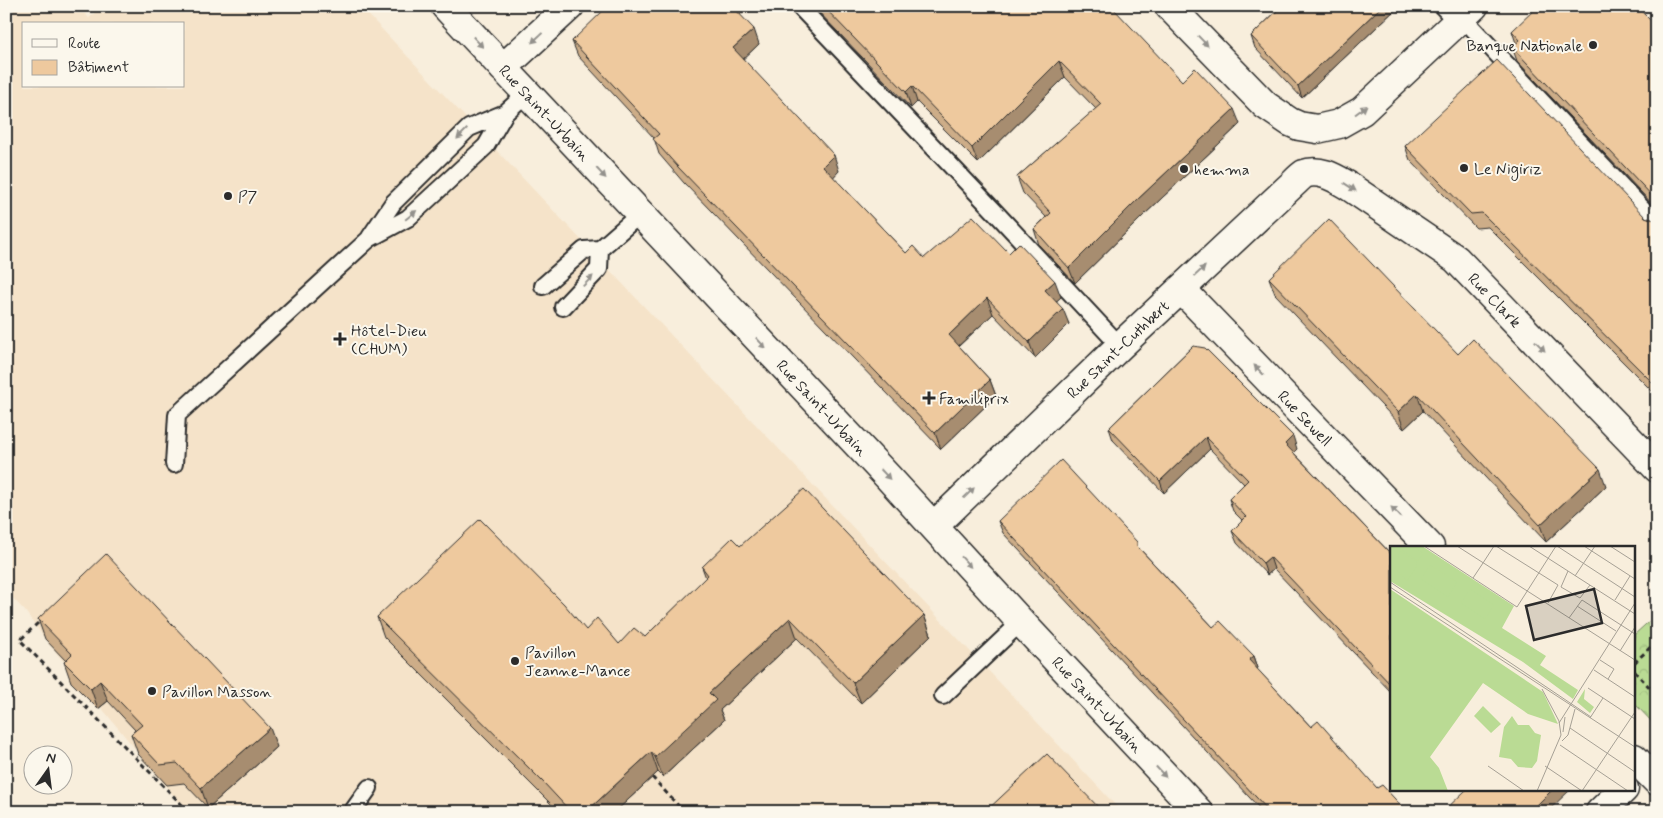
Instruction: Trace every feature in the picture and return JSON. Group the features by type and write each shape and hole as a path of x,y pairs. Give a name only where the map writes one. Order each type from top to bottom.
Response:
{"street":[{"name":"Rue Saint-Urbain","path":"445,6 934,526 1188,808"},
{"path":"503,68 570,6"},
{"path":"1169,6 1265,105 1290,122 1317,129 1339,124 1362,111 1459,13"},
{"name":"Rue Clark","path":"1304,174 1319,173 1335,178 1456,259 1657,468"},
{"name":"Rue Saint-Cuthbert","path":"934,526 1120,346 1304,174"},
{"name":"Rue Sewell","path":"1181,289 1429,546"},
{"path":"1600,812 1623,790"}],"lane":[{"path":"799,6 1120,346"},
{"path":"1459,13 1657,224"},
{"path":"174,464 177,415 369,239 394,203 469,128 505,113 527,94"},
{"path":"369,239 408,218 486,146 505,113"},
{"path":"543,286 584,250 600,249 640,214"},
{"path":"563,307 599,269 600,249"},
{"path":"943,696 1021,622"},
{"path":"352,812 369,788"}],"path":[{"path":"38,623 20,640 189,812"},
{"path":"1636,661 1657,641"},
{"path":"1636,673 1657,694"},
{"path":"652,777 684,812"}],"shaded area":[{"name":"Hôtel-Dieu (CHUM)","path":"6,6 78,6 89,18 102,6 360,6 1122,812 187,812 45,639 25,611 6,591"}],"green space":[{"path":"1657,614 1657,727 1636,705 1636,633"}],"building":[{"path":"608,6 732,6 754,29 733,48 834,155 823,166 906,253 913,246 924,258 973,216 1009,253 1019,243 1055,281 1045,290 1063,309 1029,342 987,298 949,335 990,380 935,433 678,167 653,139 659,134 572,41"},
{"path":"823,6 1107,6 1112,11 1114,9 1182,81 1195,68 1234,109 1138,199 1069,268 1034,229 1051,213 1017,177 1101,104 1059,61 972,148 912,86 906,92"},
{"path":"1282,6 1382,6 1298,86 1251,36"},
{"path":"1538,6 1636,6 1657,27 1657,201 1512,47 1520,40 1512,31"},
{"path":"1497,60 1645,217 1654,220 1657,218 1657,387 1482,213 1471,214 1405,146"},
{"path":"1329,219 1458,354 1473,339 1600,469 1540,525 1417,394 1398,412 1269,278"},
{"path":"1193,346 1205,348 1293,436 1285,444 1390,553 1390,684 1270,557 1263,563 1232,531 1246,517 1229,499 1248,480 1206,437 1160,481 1109,428"},
{"path":"1061,460 1137,542 1137,546 1213,627 1220,621 1254,656 1249,660 1311,727 1318,721 1377,788 1382,785 1407,812 1270,812 998,521"},
{"name":"Pavillon Jeanne-Mance","path":"804,489 924,615 853,683 790,618 709,693 716,700 655,757 651,752 586,812 571,812 377,617 480,519 564,604 586,630 597,618 619,644 634,628 645,637 708,575 702,567 732,538 740,546"},
{"name":"Pavillon Masson","path":"106,554 270,728 201,788 177,763 160,765 131,734 142,725 100,681 91,689 64,662 72,654 38,619"},
{"path":"1047,754 1103,812 985,812"},
{"path":"1466,790 1552,790 1530,812 1443,812"}],"place":[{"name":"Banque Nationale","path":"1593,45"},
{"name":"Le Nigiriz","path":"1464,168"},
{"name":"hemma","path":"1184,169"},
{"name":"P7","path":"228,196"},
{"name":"Hôtel-Dieu (CHUM)","path":"340,339"},
{"name":"Familiprix","path":"929,398"},
{"name":"Pavillon Jeanne-Mance","path":"515,661"},
{"name":"Pavillon Masson","path":"152,691"}]}
